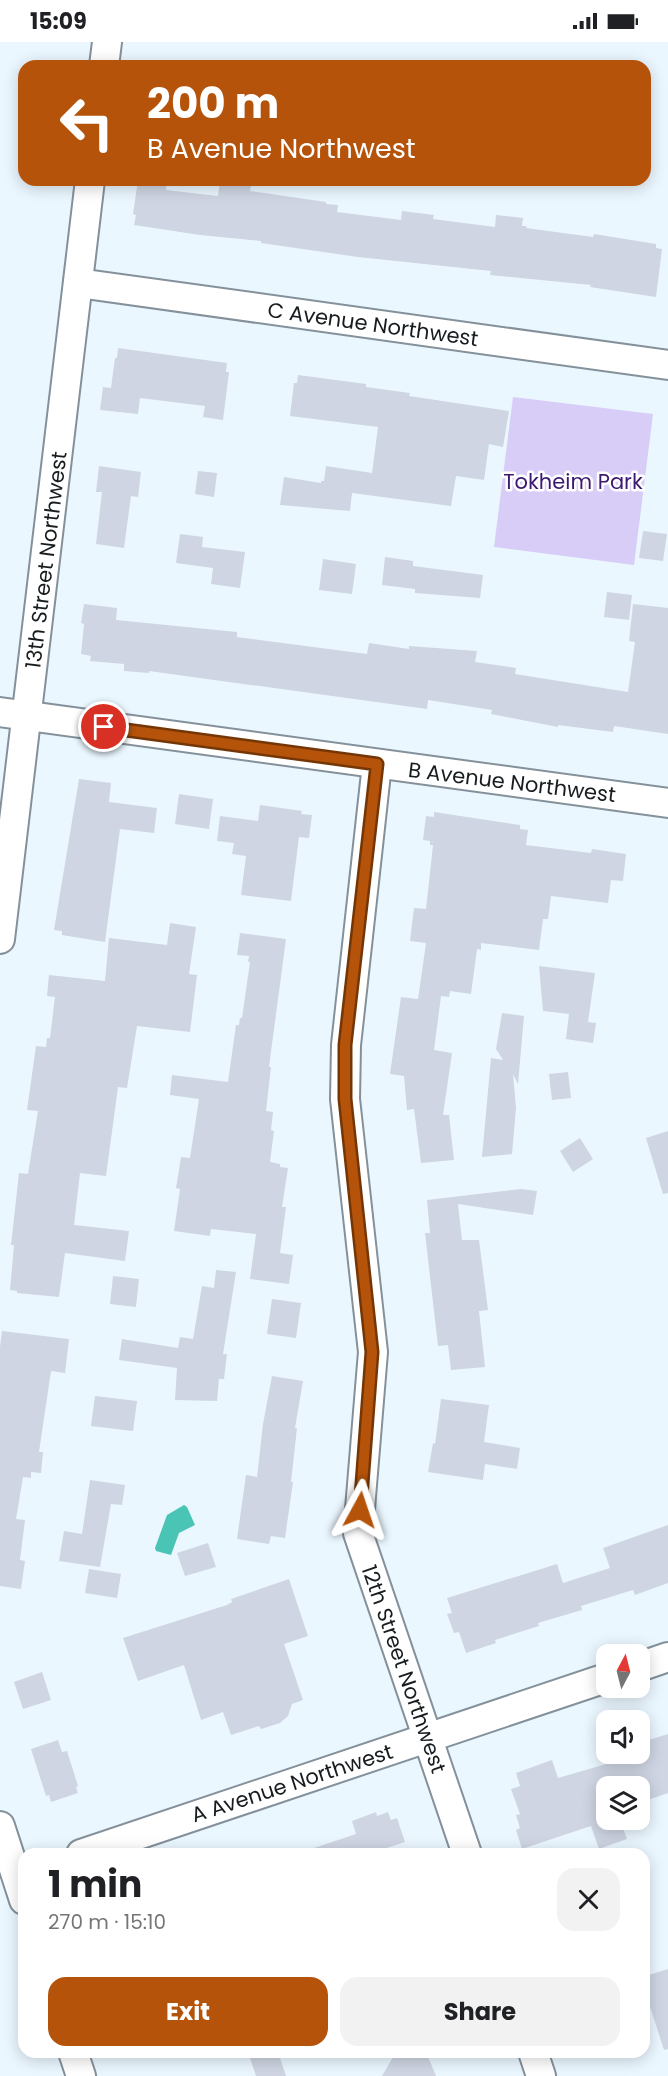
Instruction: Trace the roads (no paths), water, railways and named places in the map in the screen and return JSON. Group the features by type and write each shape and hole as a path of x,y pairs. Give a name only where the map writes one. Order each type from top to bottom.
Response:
{"street":[{"path":"105,60 107,42"},
{"name":"13th Street Northwest","path":"0,939 89,186"},
{"name":"C Avenue Northwest","path":"78,284 668,364"},
{"name":"B Avenue Northwest","path":"0,712 668,802"},
{"name":"12th Street Northwest","path":"377,764 345,1045 345,1099 372,1352 358,1533 465,1848"},
{"path":"650,1663 668,1657"},
{"name":"A Avenue Northwest","path":"99,1848 596,1681"},
{"path":"0,1826 16,1882"},
{"path":"75,2058 81,2076"},
{"path":"535,2058 541,2076"}],"park label":[{"name":"Tokheim Park","path":"573,481"}]}
